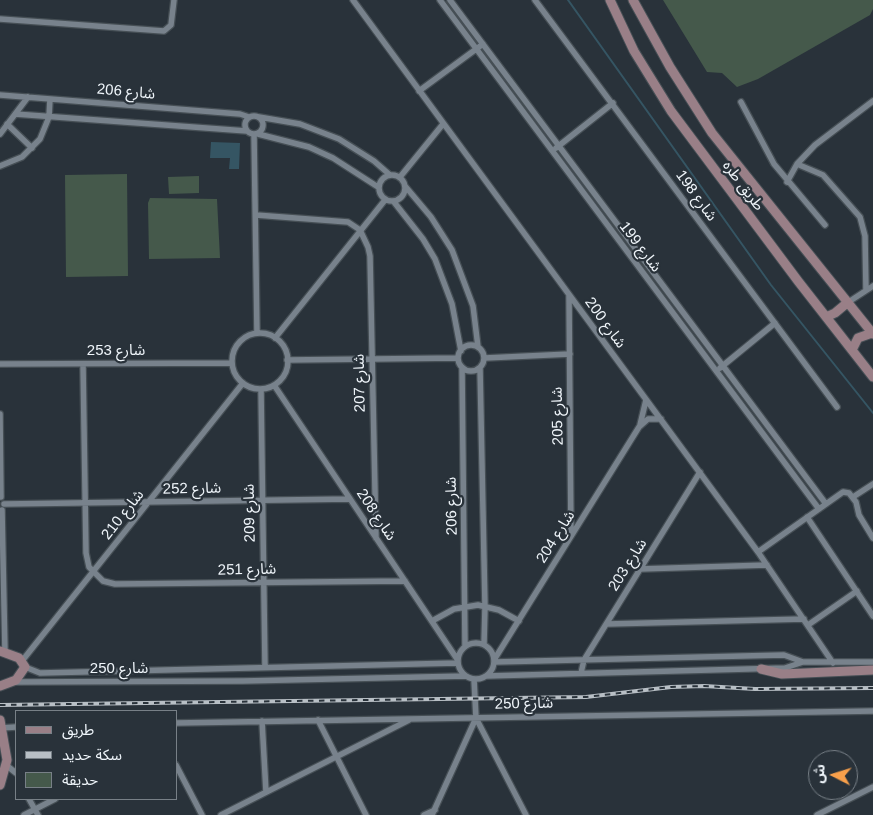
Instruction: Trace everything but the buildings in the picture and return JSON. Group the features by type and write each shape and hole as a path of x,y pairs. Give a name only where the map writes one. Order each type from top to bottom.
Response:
{"main road":[{"name":"طريق طره","path":"610,0 634,51 671,111 873,377"},
{"name":"طريق طره","path":"633,0 670,67 712,133 873,334"},
{"path":"826,317 835,313 847,303"},
{"path":"852,350 858,338 873,334"},
{"path":"0,686 12,682 22,674 24,664 2,651"},
{"path":"761,669 782,674 873,670"},
{"path":"0,725 6,750 6,765 0,785"}],"street":[{"path":"0,19 164,31 171,25 174,0"},
{"name":"شارع 200","path":"353,0 758,552 833,663"},
{"name":"شارع 199","path":"440,0 819,509"},
{"name":"شارع 199","path":"450,0 826,504"},
{"name":"شارع 198","path":"535,0 837,407"},
{"path":"419,92 482,44"},
{"name":"شارع 206","path":"0,95 240,114 249,117"},
{"path":"0,134 28,97"},
{"path":"0,166 22,157 40,139 49,117 50,99"},
{"path":"787,182 797,164 814,145 873,101"},
{"path":"741,102 768,155 787,182 825,225"},
{"path":"553,151 613,104"},
{"name":"شارع 206","path":"15,114 247,131"},
{"path":"378,187 333,158 309,147 247,131 245,122 249,117 259,117 300,124 339,138 374,161 390,175 400,177 405,186 432,216 456,260 472,306 478,347 485,358"},
{"path":"257,333 256,134 264,126 259,117"},
{"path":"8,124 32,148"},
{"path":"400,177 443,124"},
{"path":"797,164 823,175 860,217 866,236 866,290"},
{"path":"390,175 382,179 378,187 379,192 385,200 394,202 423,239 435,259 452,304 461,351"},
{"path":"394,202 402,196 405,186"},
{"path":"275,338 385,200"},
{"path":"256,215 348,222 360,230"},
{"name":"شارع 207","path":"360,230 370,256 376,538"},
{"path":"847,303 873,286"},
{"name":"شارع 205","path":"569,295 572,536"},
{"path":"716,371 775,323"},
{"path":"257,333 275,338 284,348 288,360 282,378 274,385 261,389 243,383 236,374 232,363 235,349 239,343 244,338 257,333"},
{"path":"478,347 468,346 461,351 458,358 462,367 472,372 480,368 485,358"},
{"path":"485,358 570,354"},
{"path":"288,360 458,358"},
{"name":"شارع 253","path":"0,364 232,363"},
{"path":"83,364 86,553 93,572"},
{"name":"شارع 206","path":"462,367 465,646"},
{"name":"شارع 206","path":"480,368 485,607 484,644"},
{"name":"شارع 210","path":"24,664 93,572 243,383"},
{"name":"شارع 208","path":"274,385 458,661"},
{"name":"شارع 209","path":"261,389 265,667"},
{"name":"شارع 204","path":"494,661 640,427 646,399"},
{"path":"0,414 2,651"},
{"path":"640,427 648,419 660,419"},
{"name":"شارع 203","path":"581,673 584,660 700,472"},
{"path":"853,497 873,484"},
{"path":"758,552 843,492 853,497 858,507 859,516 873,538"},
{"name":"شارع 252","path":"2,509 85,503 350,499"},
{"path":"807,517 873,616"},
{"path":"640,569 767,565"},
{"name":"شارع 251","path":"93,572 103,581 115,584 404,581"},
{"path":"808,625 857,591"},
{"path":"432,621 442,614 466,606 499,610 519,621"},
{"path":"607,624 804,619"},
{"path":"474,642 484,644 492,652 494,661 486,676 474,679 466,676 458,661 465,646 474,642"},
{"name":"شارع 250","path":"494,661 784,655 803,662 873,662"},
{"name":"شارع 250","path":"24,664 40,673 458,661"},
{"name":"شارع 250","path":"486,676 790,668 803,662"},
{"name":"شارع 250","path":"12,682 243,681 466,676"},
{"path":"474,679 476,718 526,815"},
{"name":"شارع 250","path":"178,723 873,711"},
{"path":"424,815 433,812 476,718"},
{"path":"221,815 410,719"},
{"path":"318,720 366,815"},
{"path":"262,721 266,792"},
{"path":"0,725 15,727"},
{"path":"6,765 15,772"},
{"path":"178,769 202,815"},
{"path":"817,815 873,787"},
{"path":"30,800 36,812"},
{"path":"24,815 36,812 54,800"}],"green space":[{"path":"663,0 873,0 873,9 870,15 758,79 737,87 722,73 707,72"},
{"path":"127,174 128,276 66,277 65,175"},
{"path":"199,176 199,193 169,194 168,177"},
{"path":"150,198 217,199 220,258 149,259 148,203"}],"water":[{"path":"211,142 240,143 239,169 229,169 230,158 210,158"}],"waterway":[{"path":"568,0 771,285 873,413"}],"railway":[{"path":"0,705 586,697 671,687 704,686 755,689 873,688"}]}
